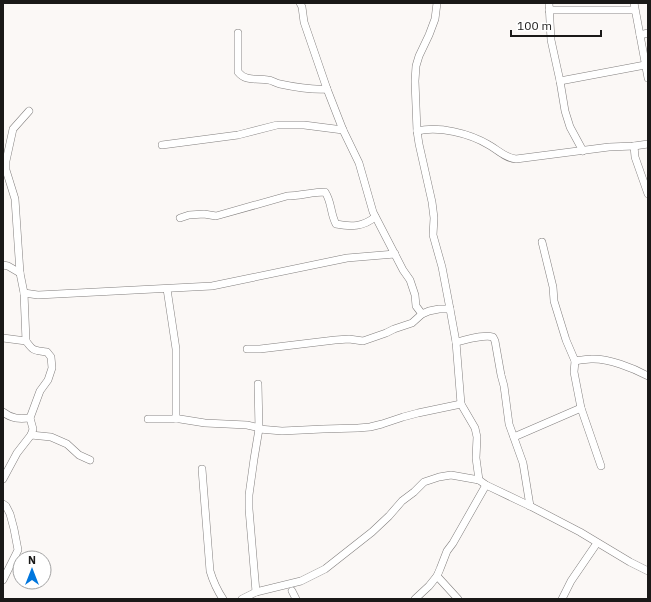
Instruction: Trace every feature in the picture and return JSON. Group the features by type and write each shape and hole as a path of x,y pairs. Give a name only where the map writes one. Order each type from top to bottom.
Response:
{"street":[{"path":"300,3 304,22 327,89 343,130 359,163 370,202 403,270 410,280 415,295 416,306 422,314"},
{"path":"437,3 435,19 416,66 415,81 417,131 432,202 434,218 433,235 442,267 456,342 461,404 474,428 477,437 476,458 479,480"},
{"path":"583,151 570,128 565,112 551,40 549,7 634,6 648,78"},
{"path":"238,33 238,72 241,76 249,79 269,80 278,84 310,89 327,89"},
{"path":"640,35 648,33"},
{"path":"560,81 645,64"},
{"path":"3,478 31,435 33,429 30,418 40,391 48,380 52,368 51,357 47,352 36,351 30,347 26,341 24,293 20,273 15,199 6,170 6,161 14,129 29,111"},
{"path":"162,145 238,135 277,125 304,125 343,130"},
{"path":"417,131 425,129 442,130 464,134 489,145 507,157 516,160 609,147 648,144"},
{"path":"634,146 635,157 648,194"},
{"path":"180,218 189,215 204,214 216,216 287,196 316,192 325,192 329,197 332,217 336,224 357,225 368,223 376,217"},
{"path":"542,242 554,301 566,340 575,361 574,372 581,408 601,466"},
{"path":"24,293 38,295 212,286 347,258 395,254"},
{"path":"3,265 8,266 20,273"},
{"path":"166,289 176,348 176,419"},
{"path":"247,349 260,349 349,339 363,341 386,334 394,329 412,323 422,314 429,311 450,309"},
{"path":"456,342 490,336 495,340 504,386 509,424 523,463 530,506"},
{"path":"3,338 26,341"},
{"path":"575,361 592,359 617,363 648,376"},
{"path":"256,592 249,495 259,429 258,384"},
{"path":"148,419 176,419 206,423 248,425 259,429 282,431 370,428 418,412 461,404"},
{"path":"514,437 581,408"},
{"path":"3,412 8,416 19,419 30,418"},
{"path":"31,435 51,437 67,444 79,455 90,460"},
{"path":"202,469 209,567 212,580 223,599"},
{"path":"242,599 256,592 301,581 325,569 378,526 402,501 424,482 451,475 479,480 486,485 580,532 648,571"},
{"path":"415,599 437,576 447,551 454,543 486,485"},
{"path":"3,504 6,506 10,514 18,550 3,580"},
{"path":"562,599 571,581 597,543"},
{"path":"437,576 458,599"},
{"path":"292,591 296,599"}]}
